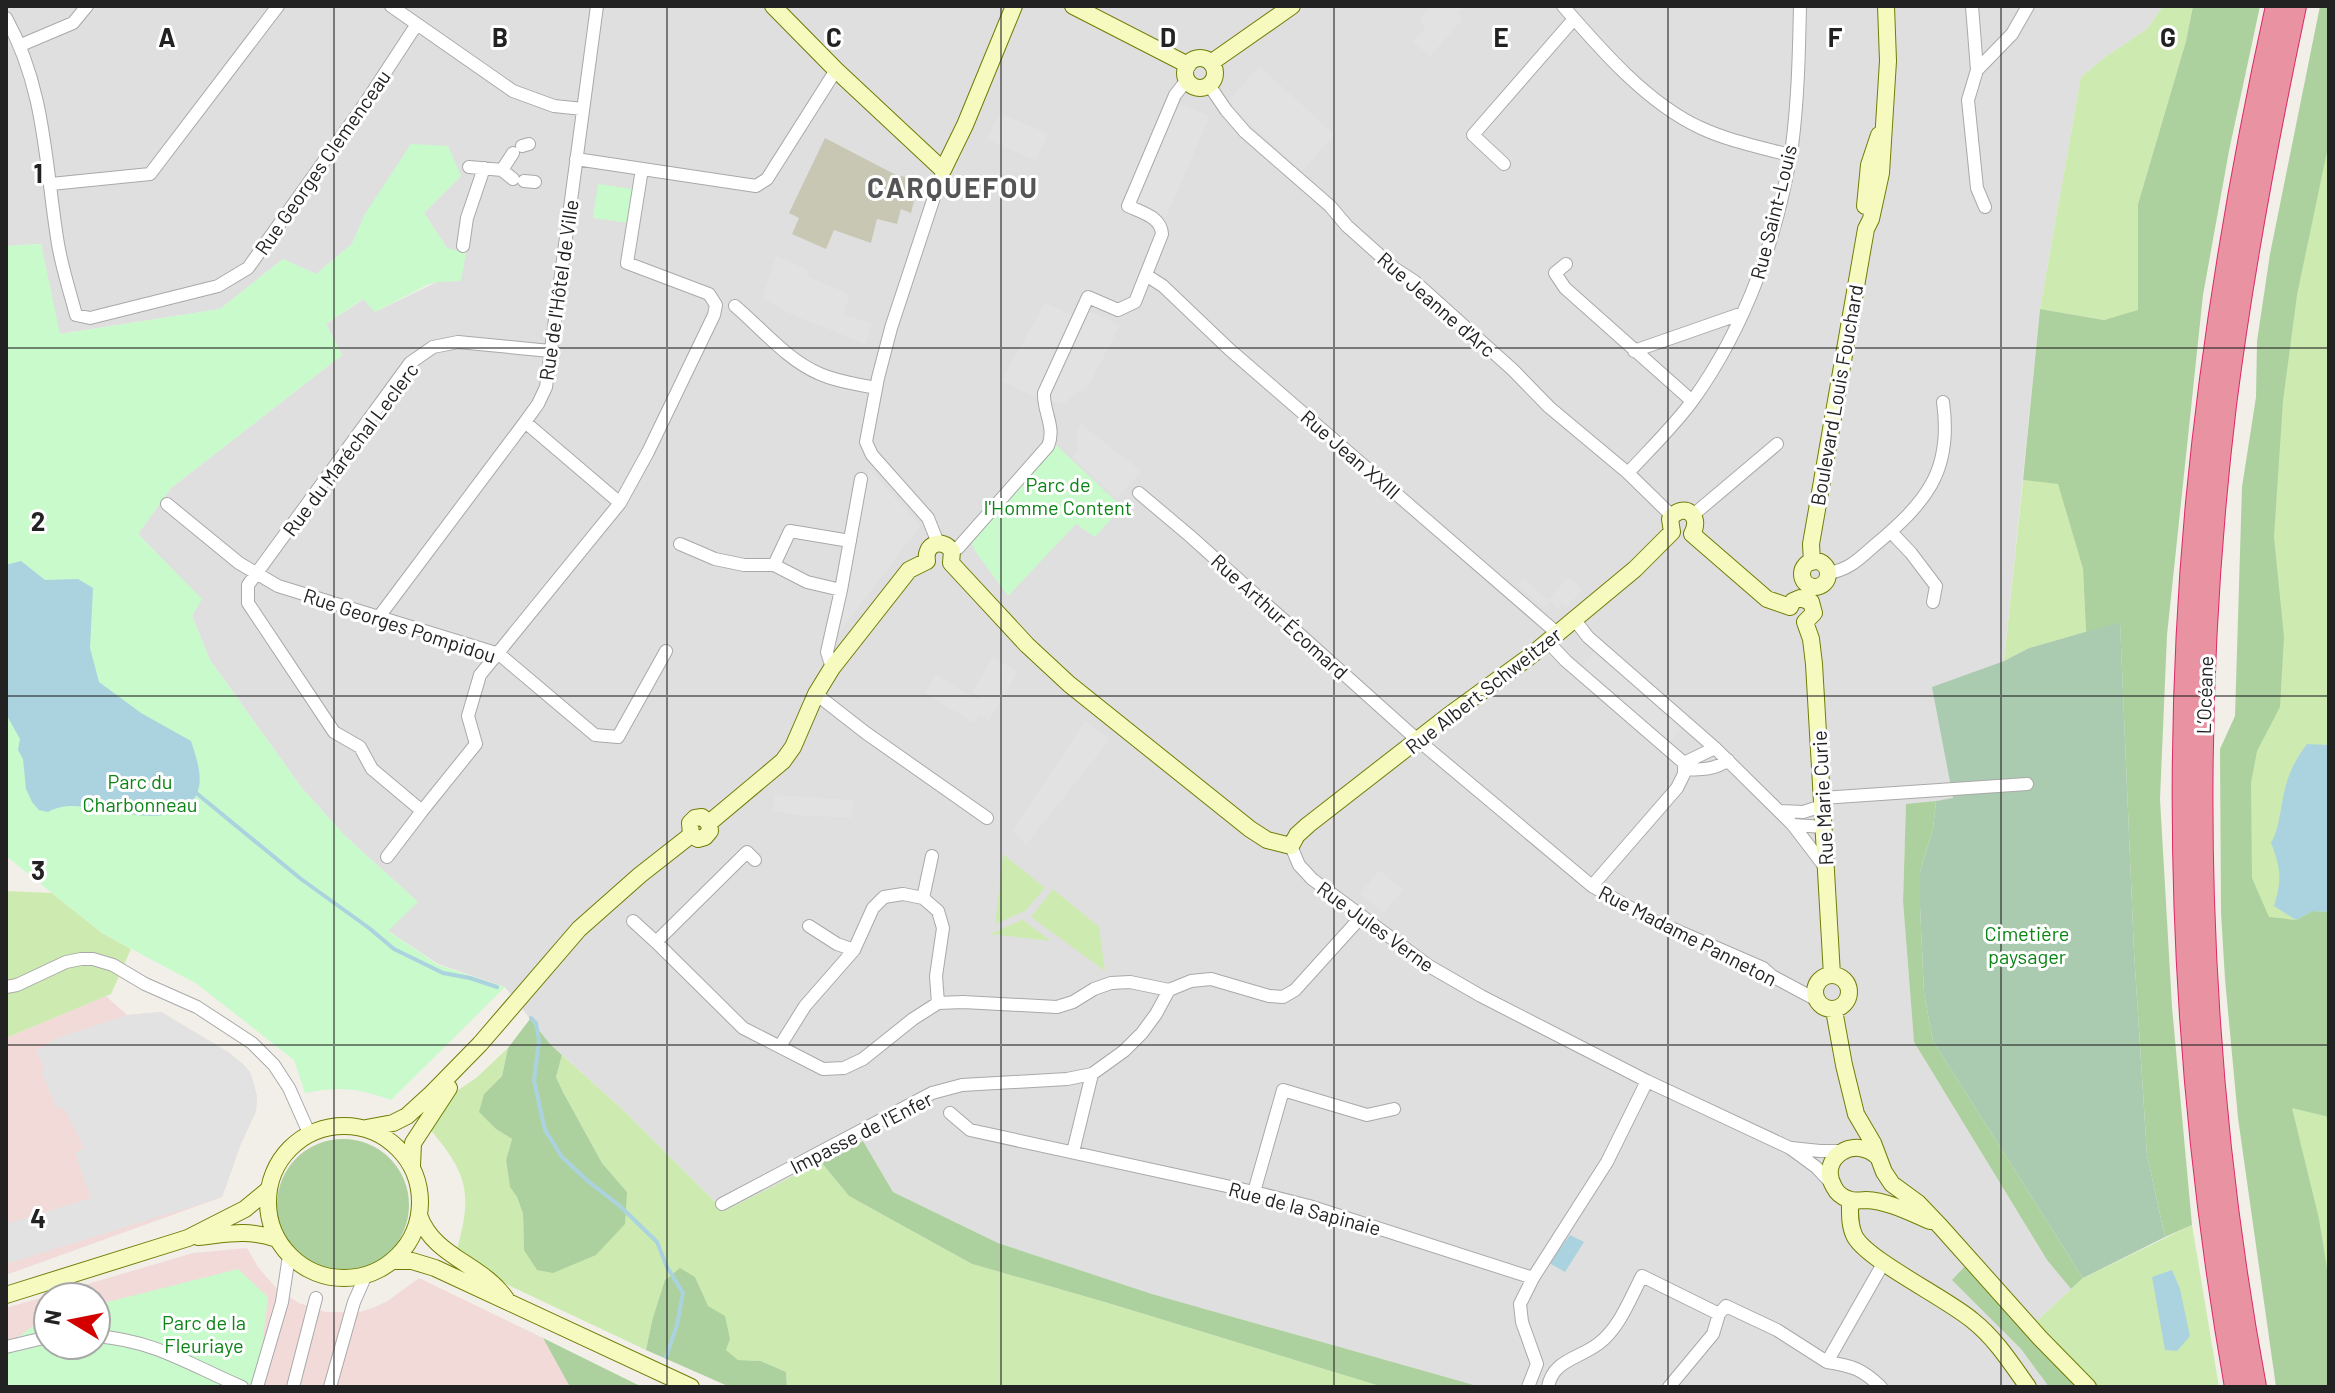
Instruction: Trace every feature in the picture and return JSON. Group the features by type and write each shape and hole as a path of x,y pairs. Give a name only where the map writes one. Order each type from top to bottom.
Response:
{"highway":[{"name":"L’Océane","path":"2236,1387 2213,1239 2193,1043 2185,859 2185,702 2197,504 2216,337 2247,154 2277,6"},
{"name":"L’Océane","path":"2255,1387 2226,1198 2209,1018 2203,857 2204,699 2214,512 2231,364 2258,191 2295,6"}],"main road":[{"path":"773,6 943,170 1014,6"},
{"path":"1073,6 1187,73 1191,85 1200,88 1209,85 1216,69 1207,59 1198,59 1187,73"},
{"path":"1212,62 1292,6"},
{"name":"Boulevard Louis Fouchard","path":"1793,603 1803,579 1803,568 1812,562 1811,544 1866,229 1881,173 1888,61 1886,6"},
{"path":"1682,511 1693,515 1696,527 1692,534 1681,537 1672,524 1682,511"},
{"name":"Rue Albert Schweitzer","path":"1291,846 1308,825 1553,637 1635,569 1672,524"},
{"path":"1692,534 1767,599 1793,603 1808,599 1814,613 1805,622 1794,619 1793,603"},
{"path":"947,552 947,567 931,567 927,561 928,549 947,552 1010,627 1069,684 1250,829 1267,840 1291,846"},
{"path":"365,1128 380,1134 404,1154 418,1183 419,1215 405,1248 393,1261 366,1275 330,1278 308,1270 289,1256 270,1223 268,1190 286,1151 309,1133 337,1126 382,1127 407,1116 430,1095 480,1044 562,947 589,920 691,835 689,827 695,818 702,817 709,823 783,761 799,736 816,694 832,668 909,570 927,561"},
{"path":"1812,562 1824,565 1824,580 1813,605"},
{"path":"1803,579 1812,587 1824,580"},
{"name":"Rue Marie Curie","path":"1805,622 1814,664 1832,975"},
{"path":"1832,975 1843,978 1849,993 1845,1004 1834,1010 1823,1007 1814,994 1817,983 1824,976 1832,975"},
{"path":"1834,1010 1856,1114 1892,1184 1918,1203 2088,1387"},
{"path":"412,1167 413,1143 480,1044"},
{"path":"1856,1114 1847,1150 1832,1164 1830,1174 1837,1193 1857,1200 1895,1206 1940,1226"},
{"path":"1847,1150 1867,1149 1881,1165 1879,1189 1873,1196 1857,1200"},
{"path":"6,1295 188,1238 245,1209 268,1190"},
{"path":"1857,1200 1850,1216 1854,1235 1862,1245 1975,1322 1994,1340 2028,1387"},
{"path":"419,1215 423,1227 434,1240 494,1283 507,1300"},
{"path":"188,1238 242,1232 277,1239"},
{"path":"393,1261 418,1262 507,1300 691,1387"}],"street":[{"path":"21,45 73,23 87,6"},
{"path":"6,18 21,45 35,87 51,184 150,174 278,6"},
{"path":"391,6 513,91 554,106 583,109"},
{"name":"Rue de l'Hôtel de Ville","path":"378,618 525,422 546,387 597,6"},
{"path":"1563,6 1613,61 1669,111 1701,128 1789,155"},
{"name":"Rue Saint-Louis","path":"1628,473 1692,401 1723,353 1767,252 1789,155 1798,78 1800,6"},
{"path":"1972,6 1977,70 1968,100 1977,188 1985,207"},
{"path":"1977,70 2012,34 2028,6"},
{"path":"1504,164 1473,135 1574,19"},
{"name":"Rue Georges Clemenceau","path":"51,184 58,245 76,315 90,318 218,286 248,268 364,105 417,24"},
{"path":"576,159 756,186 762,184 836,70"},
{"path":"943,170 891,328 866,442 872,455 928,518 947,552 958,548 1048,446 1051,427 1044,404 1046,386 1088,297 1118,310 1135,302 1162,234 1162,226 1157,220 1128,206 1187,73"},
{"name":"Rue Jeanne d'Arc","path":"1209,85 1245,132 1330,206 1347,226 1513,370 1549,407 1628,473 1672,524"},
{"path":"502,170 521,148"},
{"path":"469,167 502,170 524,181"},
{"path":"463,246 467,218 484,168"},
{"path":"387,857 476,744 468,716 480,675 620,503 714,315 716,305 709,294 627,263 642,169"},
{"path":"1566,264 1555,273 1565,288 1692,401"},
{"name":"Rue Jean XXIII","path":"1146,275 1163,286 1229,349 1553,637 1566,661 1684,766"},
{"path":"735,306 795,360 817,373 876,388"},
{"path":"1634,351 1743,313"},
{"name":"Rue du Maréchal Leclerc","path":"256,571 410,363 433,347 458,342 550,351"},
{"path":"1824,580 1849,567 1920,504 1942,461 1947,431 1943,402"},
{"path":"525,422 620,503"},
{"path":"1693,515 1777,444"},
{"path":"832,668 827,652 861,479"},
{"name":"Rue Arthur Écomard","path":"1139,493 1419,740"},
{"name":"Rue Georges Pompidou","path":"167,504 239,563 278,586 499,654 595,735 618,737 666,651"},
{"path":"774,565 790,531 850,541"},
{"path":"1891,532 1936,586 1933,602"},
{"path":"680,544 715,559 744,565 774,565 807,582 841,590"},
{"path":"256,571 248,585 248,603 334,732 360,747 372,769 422,811"},
{"path":"1574,619 1588,637 1715,748 1780,811 1802,834 1826,869"},
{"path":"816,694 987,818"},
{"name":"Rue Madame Panneton","path":"1419,740 1592,886 1650,919 1763,968 1815,999"},
{"path":"1684,766 1715,748"},
{"path":"1684,766 1696,770 1719,767 1728,760"},
{"path":"1592,886 1677,788 1684,774 1684,766"},
{"path":"1780,811 1796,812 1822,802 2027,784"},
{"path":"1793,825 1824,827"},
{"name":"Rue Jules Verne","path":"1291,846 1304,871 1429,966 1647,1081 1790,1148 1816,1167 1832,1184"},
{"path":"656,942 747,852 755,860"},
{"path":"923,898 932,856"},
{"path":"780,1046 805,1006 854,950 873,908 884,897 903,894 923,898 938,911 943,928 936,976 938,1003"},
{"path":"633,921 743,1028 823,1069 844,1068 863,1059 938,1003 1057,1007 1111,983 1130,982 1169,990 1191,981 1211,979 1269,996 1283,997 1295,990 1361,917"},
{"path":"809,926 837,944 854,950"},
{"path":"10,988 66,962 93,959 113,965 145,984 176,997 252,1043 274,1065 289,1088 309,1133"},
{"name":"Impasse de l'Enfer","path":"722,1204 932,1093 962,1085 1067,1079 1092,1074 1124,1051 1142,1033 1169,990"},
{"path":"1073,1152 1092,1074"},
{"path":"1528,1387 1537,1364 1522,1322 1520,1304 1533,1278 1607,1162 1647,1081"},
{"path":"1254,1192 1283,1090 1367,1115 1394,1109"},
{"name":"Rue de la Sapinaie","path":"950,1113 970,1130 1309,1206 1533,1278"},
{"name":"Rue Jules Verne","path":"1790,1148 1847,1150"},
{"path":"257,1387 282,1302 289,1256"},
{"path":"1827,1362 1884,1262"},
{"path":"330,1387 354,1302 366,1275"},
{"path":"1548,1387 1555,1369 1599,1343 1609,1333 1642,1276 1719,1314"},
{"path":"293,1387 316,1298"},
{"path":"1669,1387 1713,1334 1719,1314 1726,1306 1777,1330 1827,1362 1866,1372 1881,1387"},
{"path":"112,1338 160,1349 242,1387"},
{"path":"6,1347 32,1341"}],"shaded area":[{"path":"6,6 2163,6 2147,29 2081,77 2040,309 2004,661 1933,687 1953,799 1906,805 1903,901 1914,1042 2047,1260 2071,1289 2027,1330 1953,1280 2021,1349 2049,1387 1481,1387 1152,1294 998,1243 893,1192 863,1141 724,1211 622,1109 550,1044 505,987 438,964 387,930 418,902 344,835 301,787 210,660 192,616 201,599 138,534 171,488 342,355 326,324 364,299 375,312 437,282 447,248 424,213 461,176 365,214 352,244 316,274 283,259 220,309 59,334 41,244 6,246"},
{"path":"1430,6 1464,7 1457,13 1463,19 1430,56 1413,42 1426,27 1419,21"},
{"path":"1259,66 1335,135 1302,171 1227,103"},
{"path":"1178,103 1210,116 1166,217 1135,203"},
{"path":"999,113 1048,134 1036,161 987,139"},
{"path":"825,138 896,175 919,180 911,213 901,209 897,224 877,219 871,243 834,230 826,249 792,234 799,218 789,213"},
{"path":"776,255 809,271 807,276 850,295 844,314 872,324 865,344 791,314 762,298"},
{"path":"1045,303 1072,315 1076,306 1120,325 1086,391 1077,392 1064,404 1039,399 1001,381"},
{"path":"1081,424 1141,471 1117,499 1072,457 1078,450 1076,431"},
{"path":"869,469 920,526 839,633"},
{"path":"1568,577 1583,589 1567,607 1562,603 1558,608 1550,601 1544,608 1518,585 1523,579 1548,600"},
{"path":"1595,651 1681,728 1668,743 1582,666"},
{"path":"993,657 1018,672 989,721 980,715 974,723 925,693 936,675 978,700 979,696 972,692"},
{"path":"1085,721 1110,739 1026,845 1012,831"},
{"path":"775,795 853,800 852,818 773,811"},
{"path":"1379,870 1403,890 1384,913 1360,894"},
{"path":"106,996 127,1015 161,1012 228,1052 250,1072 257,1097 256,1111 222,1197 6,1275 6,1038"},
{"path":"161,1012 228,1052 250,1072 254,1084 256,1111 222,1197 6,1264 6,1224 91,1198 75,1153 84,1148 63,1107 57,1109 36,1051 57,1038 127,1015"},
{"path":"247,1248 277,1289 299,1303 326,1312 360,1312 386,1302 419,1278 543,1338 570,1387 6,1387 6,1308 32,1300 32,1361 112,1361 112,1281 98,1281 193,1253"}],"green space":[{"path":"2163,6 2193,6 2186,41 2138,204 2138,311 2104,320 2040,309 2081,77 2147,29"},
{"path":"2193,6 2260,6 2203,295 2167,635 2160,799 2172,1007 2192,1225 2165,1237 2147,1155 2134,952 2120,623 2086,632 2083,569 2058,484 2023,480 2040,309 2104,320 2138,310 2138,204 2186,41"},
{"path":"2320,6 2329,6 2329,142 2297,295 2283,401 2274,537 2284,637 2280,707 2257,751 2251,783 2252,878 2269,917 2296,920 2313,911 2329,912 2329,1117 2292,1108 2319,1219 2329,1281 2329,1387 2276,1387 2238,1118 2225,979 2221,913 2220,749 2235,716 2242,487 2256,397 2257,341 2270,254"},
{"path":"2329,23 2329,1387 2243,917 2254,477"},
{"name":"Parc du Charbonneau","path":"411,144 448,146 461,176 424,213 447,248 466,253 461,281 427,285 375,312 363,299 326,324 342,355 171,488 138,534 202,599 192,616 210,660 301,787 344,835 418,902 388,931 438,965 505,987 391,1100 348,1089 305,1093 294,1060 197,984 102,933 6,856 6,246 41,244 60,334 220,309 283,259 316,274 352,244 365,214"},
{"path":"598,184 633,189 629,223 593,218"},
{"name":"Parc de l'Homme Content","path":"1055,444 1122,507 1095,537 1076,524 1008,596 972,544 976,534"},
{"path":"2023,480 2058,483 2083,569 2086,632 2029,648 2004,661"},
{"name":"Cimetière paysager","path":"2120,622 2134,952 2147,1155 2165,1237 2083,1278 1933,1041 1924,993 1920,872 1933,829 1936,801 1953,798 1932,687 2004,661 2029,648"},
{"path":"1936,801 1933,829 1920,872 1924,993 1933,1041 2083,1278 2071,1289 2047,1260 1914,1042 1903,901 1906,804"},
{"path":"1003,854 1045,888 1025,911 995,924"},
{"path":"1053,889 1099,927 1105,971 1031,917"},
{"path":"6,891 52,893 102,933 131,949 111,994 6,1038"},
{"path":"1023,920 1051,941 990,934"},
{"path":"530,1019 562,1055 556,1077 563,1092 602,1163 627,1192 625,1224 596,1255 553,1273 537,1270 524,1250 523,1214 510,1187 506,1160 512,1139 479,1112 484,1094 502,1076 508,1048"},
{"path":"508,1048 502,1076 484,1094 496,1129 512,1139 506,1160 510,1186 523,1214 524,1250 627,1192 602,1163 563,1092 556,1077 562,1055 622,1109 724,1211 821,1162 849,1196 972,1264 1383,1387 787,1387 786,1372 761,1361 737,1360 726,1350 695,1277 652,1321 646,1350 506,1284 457,1249 465,1212 463,1184 452,1158 429,1128 458,1090"},
{"path":"343,1139 368,1144 389,1159 404,1180 409,1205 404,1230 389,1251 368,1266 343,1271 318,1266 297,1251 282,1230 277,1205 282,1180 297,1159 318,1144"},
{"path":"863,1141 893,1192 998,1243 1152,1294 1481,1387 1383,1387 972,1264 849,1196 821,1162"},
{"path":"2192,1225 2219,1387 2077,1387 2027,1330 2083,1278"},
{"path":"1968,1263 2077,1387 2049,1387 2021,1349 1952,1280"},
{"path":"680,1268 695,1277 708,1306 725,1316 730,1339 726,1350 738,1360 761,1361 786,1372 787,1387 730,1387 646,1350 665,1280"},
{"name":"Parc de la Fleuriaye","path":"238,1269 268,1297 257,1387 6,1387 6,1346 32,1327 32,1361 112,1361 112,1301"},
{"path":"543,1338 634,1383 643,1387 570,1387"}],"water":[{"path":"21,561 45,580 78,579 93,588 90,648 99,682 141,713 191,741 200,777 197,793 185,807 170,814 152,816 78,806 48,812 39,810 32,802 26,789 23,759 18,750 20,739 6,714 6,565"},
{"path":"2307,744 2329,745 2329,912 2313,911 2296,920 2274,906 2279,874 2271,843 2290,774"},
{"path":"1570,1235 1584,1242 1565,1272 1549,1263"},
{"path":"2172,1270 2180,1289 2190,1336 2177,1351 2165,1350 2152,1277"}],"waterway":[{"path":"195,792 301,879 394,949 443,973 497,987"},
{"path":"531,1018 536,1023 539,1041 534,1081 545,1130 562,1157 657,1242 667,1267 683,1293 677,1325 666,1357"}],"district":[{"name":"CARQUEFOU","path":"953,187"}]}
